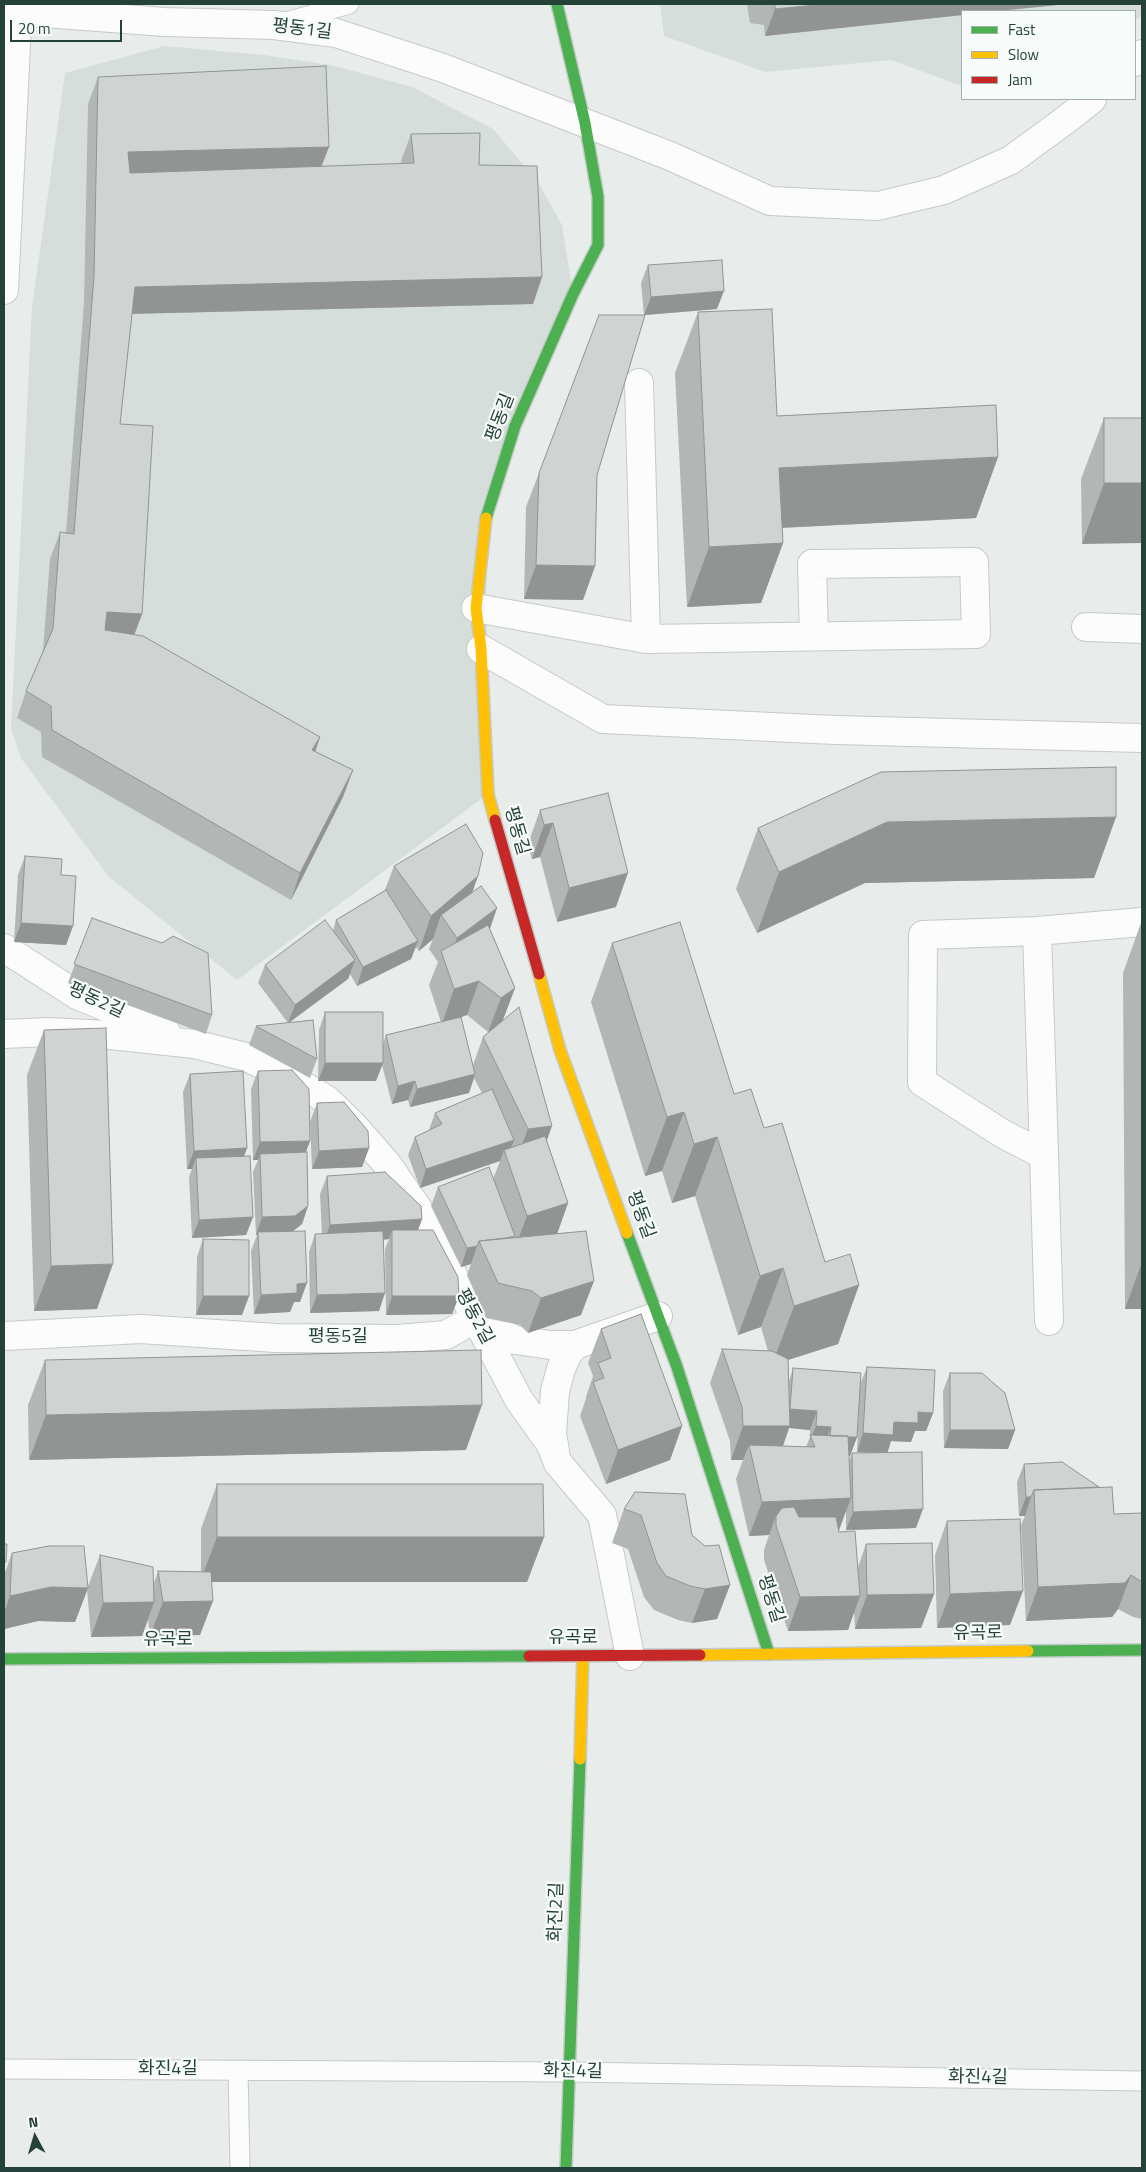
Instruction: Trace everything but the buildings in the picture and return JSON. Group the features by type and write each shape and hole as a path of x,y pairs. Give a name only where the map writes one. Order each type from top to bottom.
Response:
{"street":[{"name":"평동길","path":"557,4 585,123 598,197 598,245 573,294 515,426 486,518 476,608 481,649 488,794 560,1050 677,1367 770,1654"},
{"name":"평동1길","path":"13,9 165,22 274,25 336,33 443,68 670,156 770,201 878,206 944,190 1011,160 1091,100"},
{"path":"4,290 13,9"},
{"path":"640,383 646,639"},
{"path":"476,608 646,639 976,634 974,562 812,564 814,636"},
{"path":"1086,627 1142,629"},
{"path":"481,649 603,719 835,730 1142,738"},
{"path":"1044,1154 1003,1134 922,1082 924,935 1037,932 1142,922"},
{"path":"1037,932 1049,1321"},
{"name":"평동2길","path":"4,948 77,995 194,1044"},
{"name":"평동2길","path":"4,1034 47,1032 110,1035 194,1044 246,1057 286,1075 326,1100 351,1123 387,1164 418,1209 474,1319 519,1400 550,1443 558,1463 602,1515 630,1656"},
{"path":"474,1319 515,1340 550,1345 575,1345 658,1316"},
{"name":"평동5길","path":"4,1336 140,1329 276,1338 398,1339 446,1335 474,1319"},
{"path":"558,1463 552,1434 555,1391 567,1355 575,1345"},
{"name":"유곡로","path":"4,1659 630,1656 1142,1650"},
{"name":"화진2길","path":"566,2168 583,1656"}],"lane":[{"path":"274,25 350,4"},
{"name":"화진4길","path":"4,2069 569,2072 1142,2081"},
{"path":"238,2070 240,2168"}],"shaded area":[{"path":"660,4 1142,4 1142,15 1136,19 1136,10 961,10 961,86 891,60 765,72 664,36"},
{"path":"164,46 264,55 331,65 412,87 493,129 538,182 562,225 573,294 486,518 488,794 237,980 109,877 21,758 11,729 32,307 65,73"}],"traffic: fast":[{"path":"486,518 515,426 573,294 598,245 598,197 585,123 557,4"},
{"path":"627,1233 677,1367 769,1654"},
{"path":"1028,1651 1142,1650"},
{"path":"4,1659 529,1656"},
{"path":"566,2168 580,1759"}],"traffic: slow":[{"path":"486,518 476,608 481,649 488,794 495,820"},
{"path":"539,974 560,1050 627,1233"},
{"path":"700,1655 1028,1651"},
{"path":"580,1759 583,1656"}],"traffic: jam":[{"path":"495,820 539,974"},
{"path":"529,1656 700,1655"}]}
